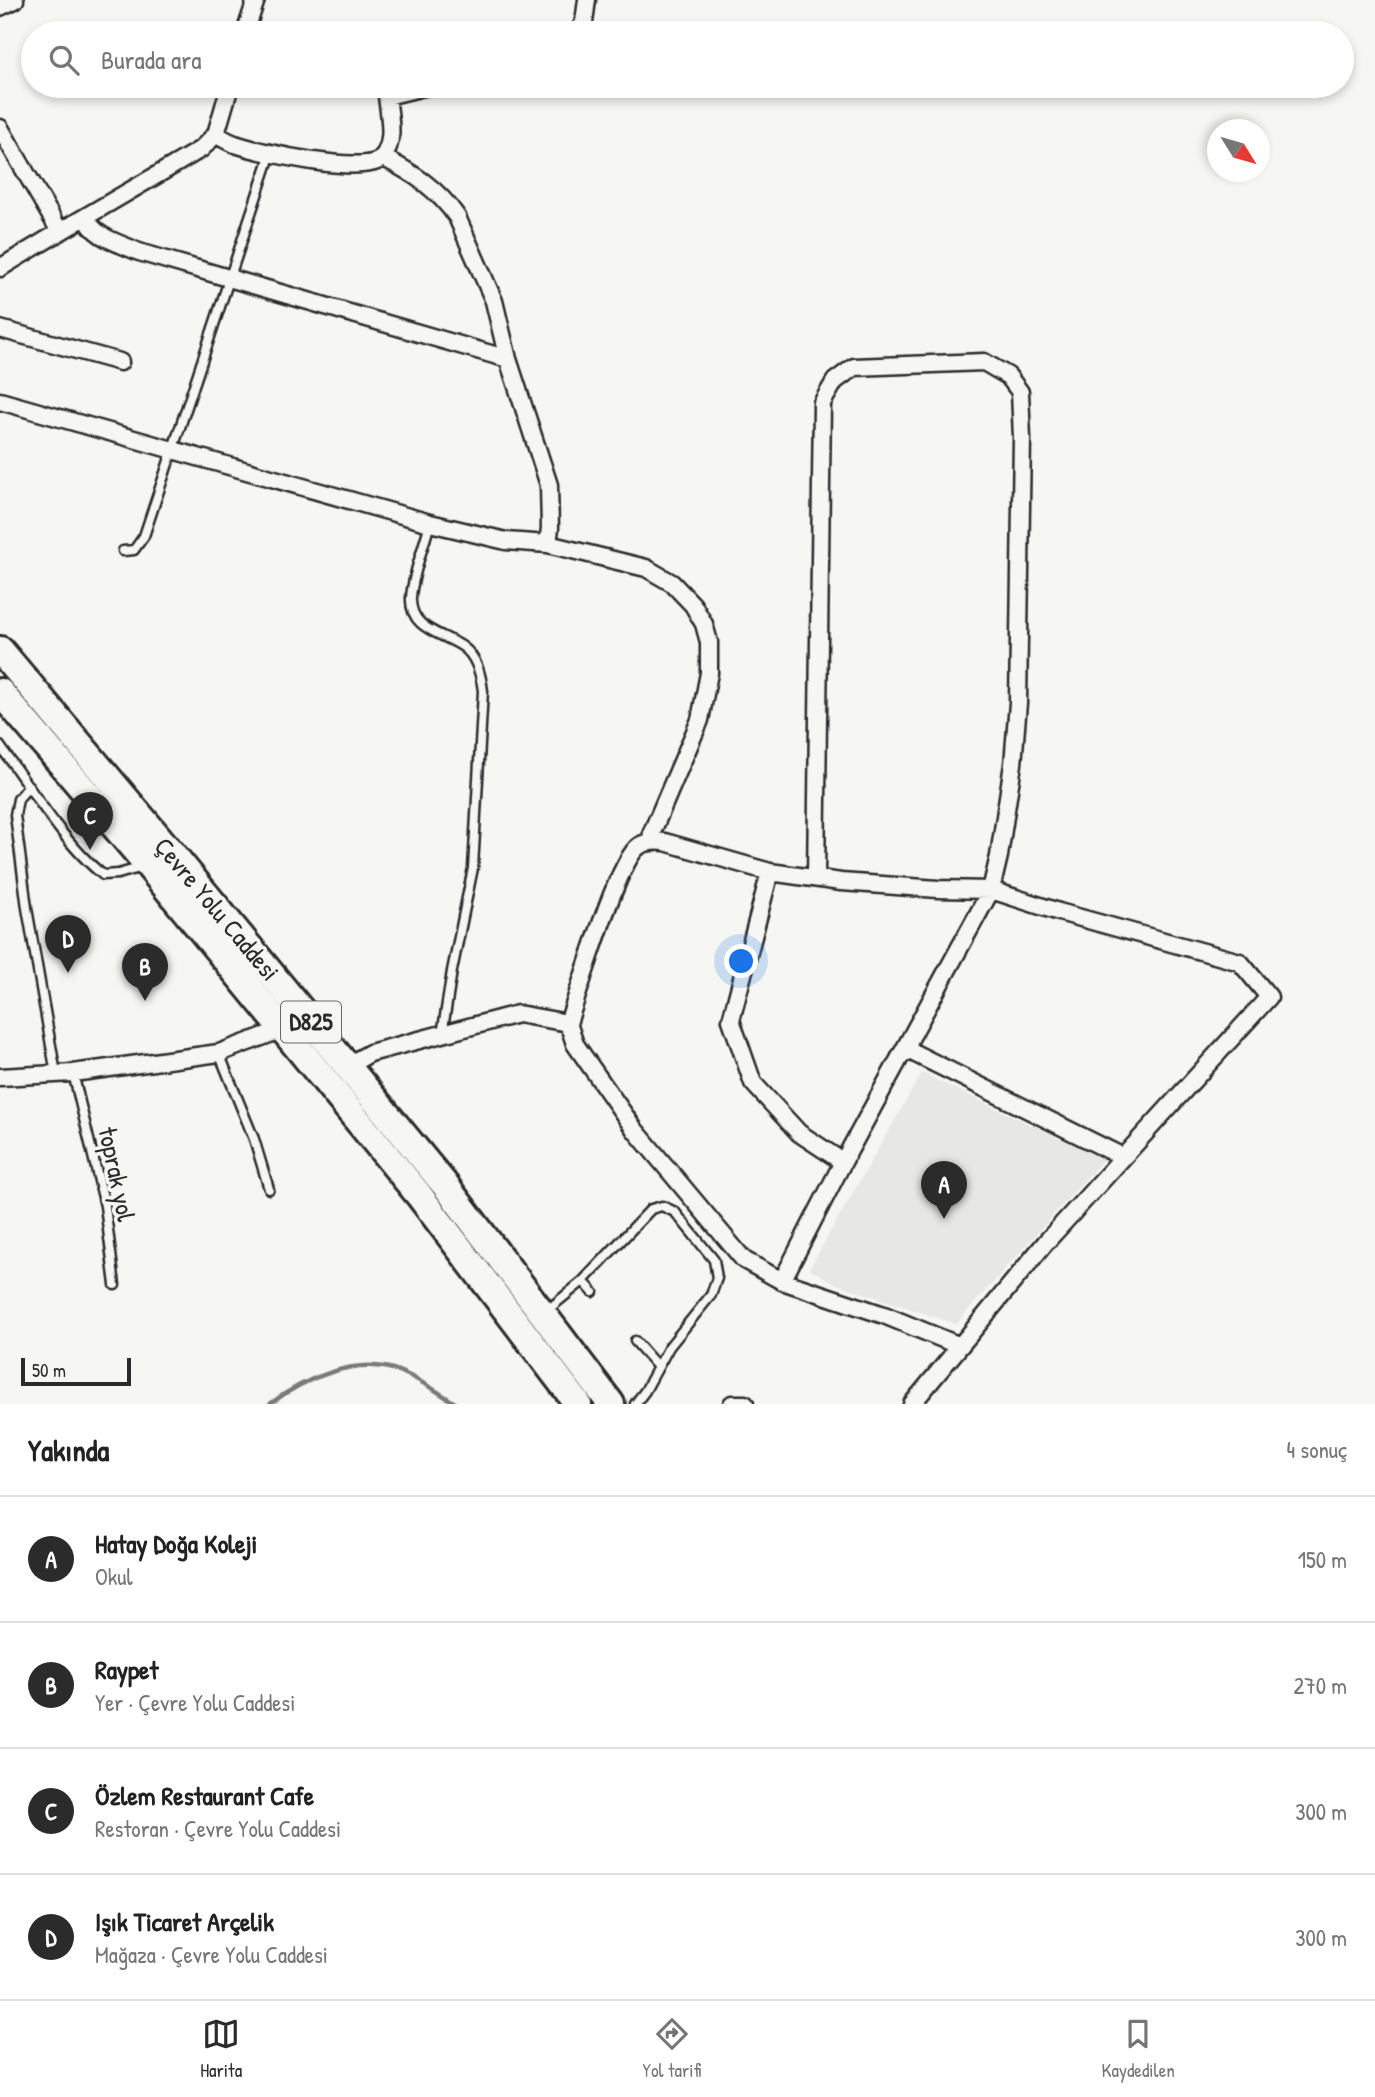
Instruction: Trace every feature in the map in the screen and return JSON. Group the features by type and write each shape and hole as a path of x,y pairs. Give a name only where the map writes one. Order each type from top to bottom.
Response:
{"highway":[{"name":"Çevre Yolu Caddesi","path":"0,650 445,1185 611,1404"},
{"name":"Çevre Yolu Caddesi","path":"0,692 148,865 419,1195 578,1404"}],"street":[{"path":"0,7 15,0"},
{"path":"249,21 256,0"},
{"path":"583,21 587,0"},
{"path":"0,268 59,230 201,149 216,134 226,98"},
{"path":"216,134 233,144 271,153 333,164 366,166 383,157 388,146 391,133 387,98"},
{"path":"0,128 59,230"},
{"path":"383,157 428,183 457,217 494,301 508,359 549,485 548,544"},
{"path":"86,217 93,230 139,252 508,359"},
{"path":"0,329 120,362"},
{"path":"782,1281 843,1162 991,890 1004,822 1017,723 1022,438 1020,392 1008,376 984,362 854,367 835,381 822,403 816,878"},
{"path":"0,401 430,523 506,541 548,544 646,568 659,575 683,593 704,624 709,653 704,706 695,734 652,832 651,841"},
{"path":"912,1404 960,1346 1046,1242 1269,996 1240,962 1059,912 991,890 938,889 816,878 770,872 665,842 651,841 639,846 628,858 568,1023 575,1044 635,1130 744,1260 782,1281 884,1315 960,1346"},
{"path":"770,872 731,1020 753,1083 799,1133 843,1162"},
{"path":"346,1066 370,1053 518,1014 568,1023"},
{"path":"0,1077 74,1073 219,1053 283,1029"},
{"path":"906,1049 1123,1157"},
{"path":"732,1404 745,1404"}],"lane":[{"path":"122,551 134,550 145,536 171,449 271,153"},
{"path":"430,523 411,597 414,612 429,630 455,642 469,653 479,671 482,691 473,867 442,1035"},
{"path":"0,746 71,842 103,875 118,874 148,865"},
{"path":"29,786 18,799 15,815 27,908 56,1074"},
{"path":"219,1053 254,1139 269,1189"},
{"name":"toprak yol","path":"74,1073 105,1206 115,1284"},
{"path":"543,1314 583,1281 651,1209 662,1206 675,1212 714,1260 717,1278 711,1295 682,1328 635,1404"},
{"path":"583,1281 593,1292"},
{"path":"635,1341 657,1366"}],"shaded area":[{"path":"922,1073 1103,1159 956,1324 839,1285 809,1269"}],"waterway":[{"path":"270,1404 315,1378 367,1366 385,1367 401,1372 457,1404"}],"place":[{"name":"Özlem Restaurant Cafe","path":"90,850"},
{"name":"Işık Ticaret Arçelik","path":"68,973"},
{"name":"Raypet","path":"145,1001"},
{"name":"Hatay Doğa Koleji","path":"944,1219"}]}
